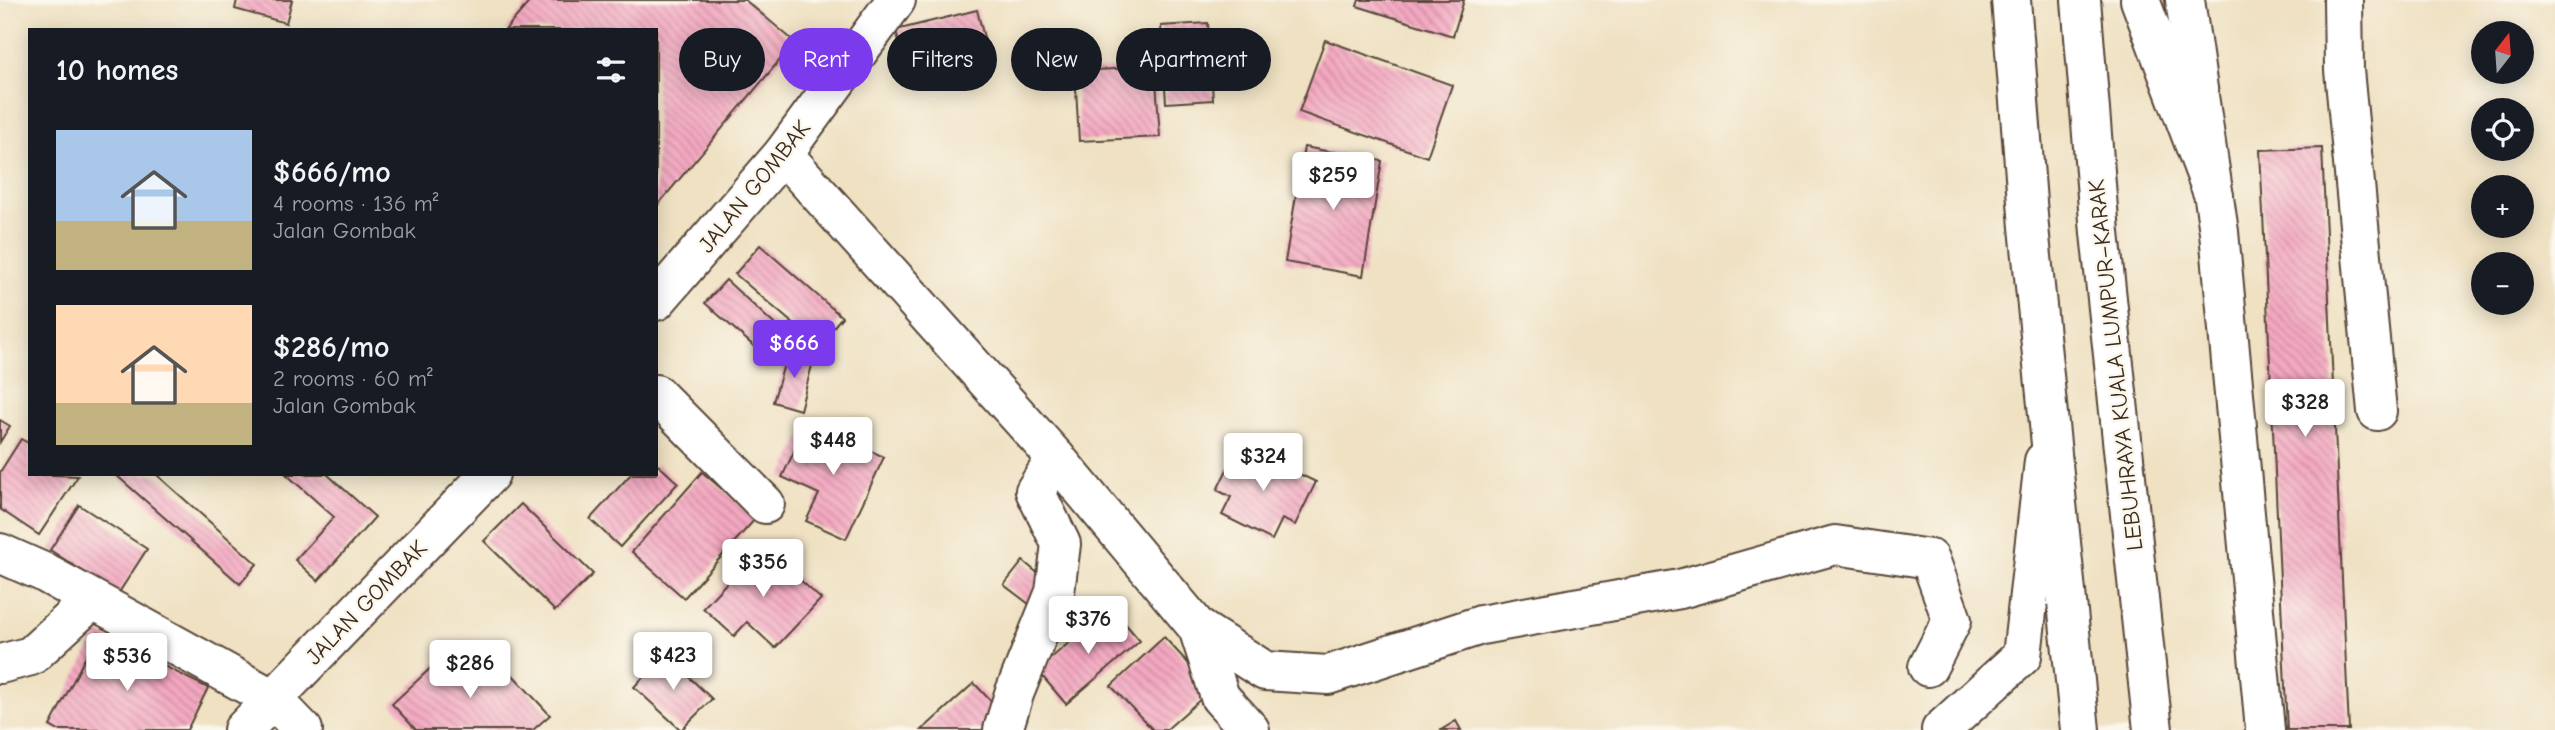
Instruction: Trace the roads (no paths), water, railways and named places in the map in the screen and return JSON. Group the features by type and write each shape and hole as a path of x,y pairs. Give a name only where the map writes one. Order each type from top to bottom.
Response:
{"main road":[{"name":"JALAN GOMBAK","path":"658,300 783,154 897,0"},
{"path":"2011,0 2029,227 2080,730"},
{"name":"LEBUHRAYA KUALA LUMPUR–KARAK","path":"2081,0 2100,233 2153,730"},
{"path":"2140,0 2214,196"},
{"path":"2185,0 2214,196 2265,730"},
{"path":"2343,0 2344,70 2377,411"},
{"path":"783,154 1056,458 1198,628 1265,671 1328,675 1480,625 1680,589 1835,545 1930,559 1952,620 1928,667"},
{"path":"658,396 765,504"},
{"path":"1941,730 2022,656 2048,426"},
{"path":"1003,730 1014,694 1055,592 1061,544 1035,491 1056,458"},
{"name":"JALAN GOMBAK","path":"243,730 487,476"},
{"path":"0,553 43,572 273,699 303,730"},
{"path":"0,664 31,656 92,600"},
{"path":"1198,628 1220,697 1250,730"}]}
